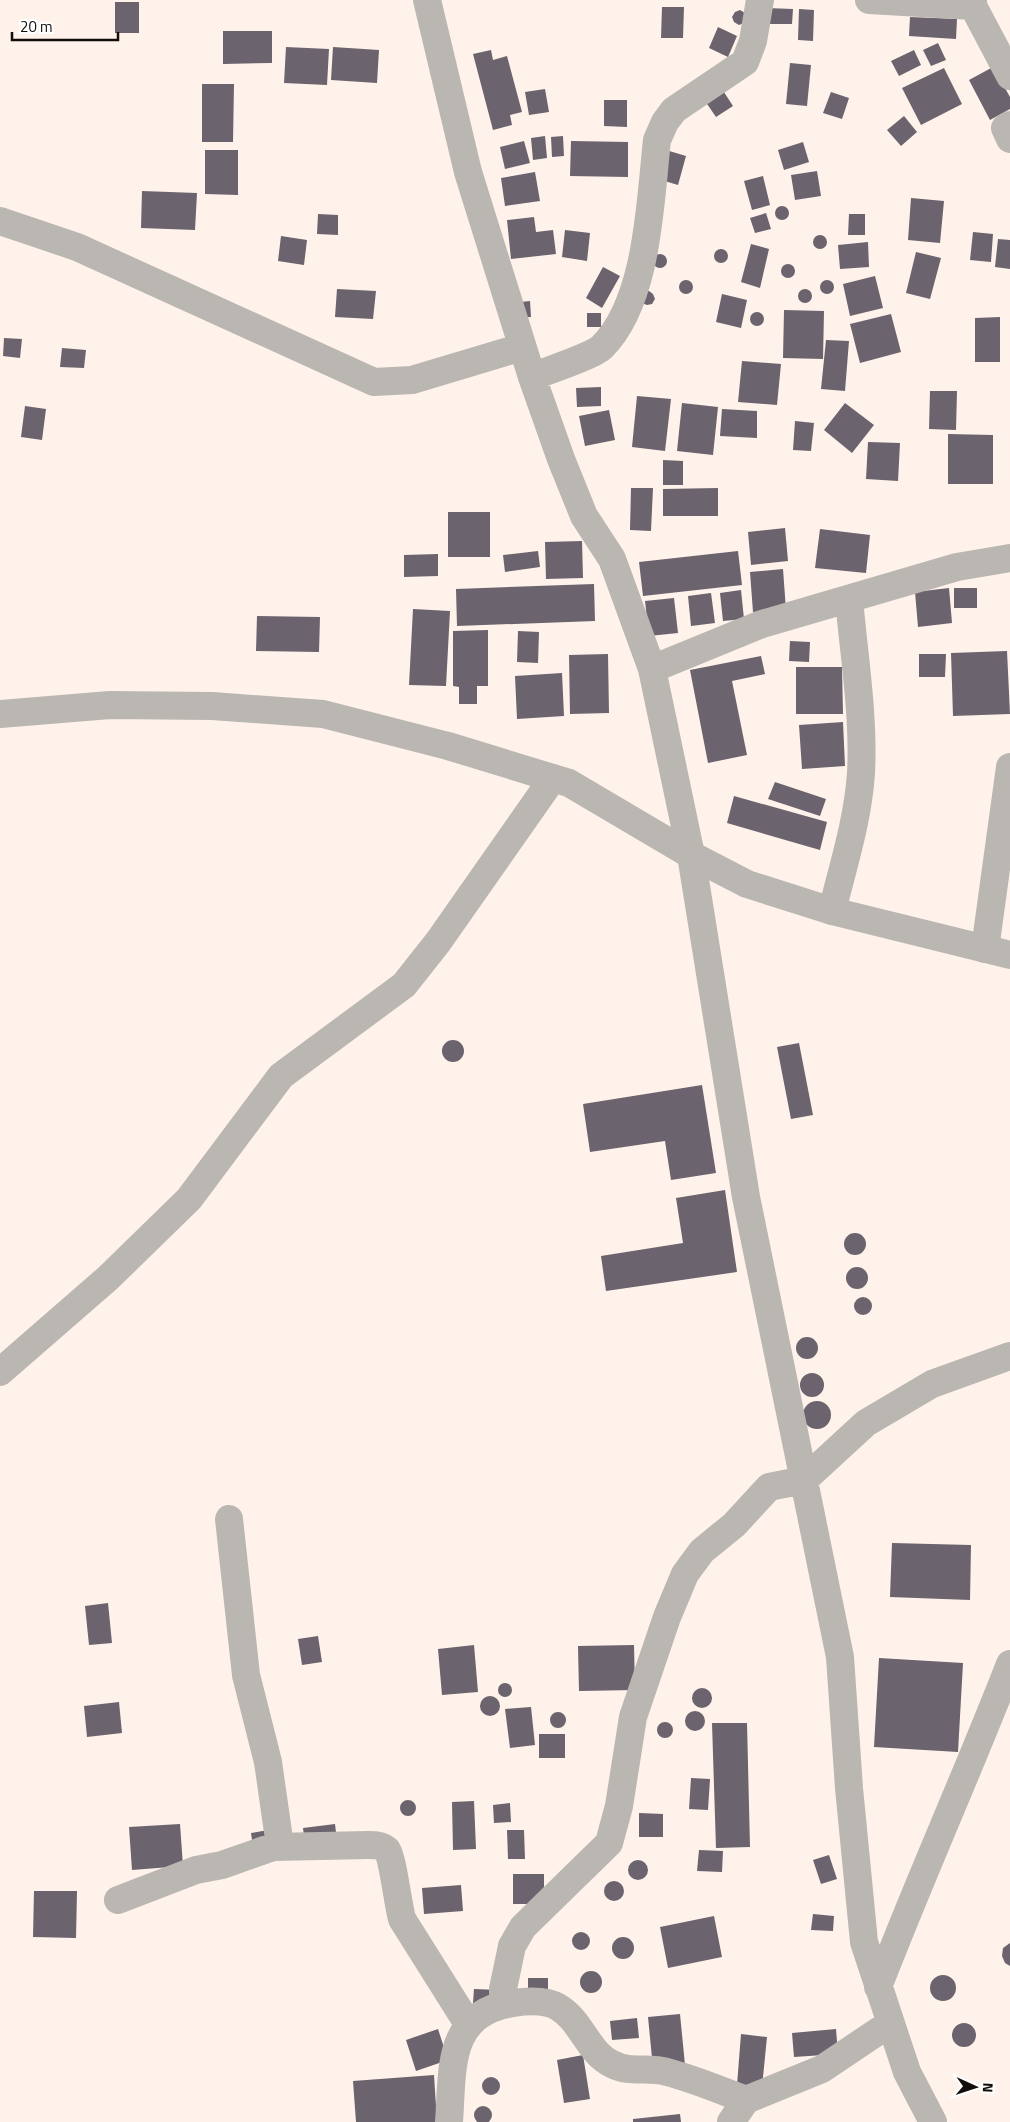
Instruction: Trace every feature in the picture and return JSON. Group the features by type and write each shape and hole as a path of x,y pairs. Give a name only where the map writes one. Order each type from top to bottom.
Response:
{"street":[{"path":"427,0 468,172 532,377 561,459 584,516 612,559 652,670 691,856 746,1197 840,1657 849,1788 864,1942 907,2072 933,2122"},
{"path":"532,377 601,349 620,322 640,274 657,140 662,128 674,110 744,62 753,41 760,0"},
{"path":"870,0 973,3 1010,76"},
{"path":"1010,125 1005,128 1005,132 1010,139"},
{"path":"0,221 77,246 374,382 412,380 522,347"},
{"path":"652,670 762,624 957,568 1010,558"},
{"path":"832,911 855,817 861,774 861,737 848,599"},
{"path":"0,714 110,705 212,706 323,714 448,746 569,783 691,856 747,884 832,911 997,952 1010,767"},
{"path":"0,1372 108,1278 189,1199 281,1076 404,985 438,942 553,778"},
{"path":"503,2005 503,1989 512,1946 523,1927 609,1843 619,1806 633,1717 666,1617 685,1574 702,1551 734,1525 769,1487 804,1480 866,1423 932,1384 1010,1356"},
{"path":"229,1518 246,1675 268,1762 280,1846"},
{"path":"878,1987 913,1897 972,1761 1010,1664"},
{"path":"118,1900 196,1870 222,1865 280,1846 378,1846 387,1851 402,1919 468,2024"},
{"path":"449,2122 454,2050 468,2024 493,2007 527,2001 557,2007 580,2026 602,2059 616,2067 624,2070 666,2071 746,2100"},
{"path":"731,2122 746,2100 822,2069 890,2024"}],"building":[{"path":"115,2 139,2 139,33 115,33"},
{"path":"662,7 684,7 683,38 661,38"},
{"path":"767,8 793,9 792,24 767,24"},
{"path":"799,9 814,10 813,41 798,40"},
{"path":"740,10 745,13 744,23 739,25 734,22 732,17 735,12"},
{"path":"910,17 957,19 956,39 909,36"},
{"path":"718,27 737,36 728,57 709,48"},
{"path":"223,31 272,31 272,63 223,64"},
{"path":"938,43 946,60 931,66 923,50"},
{"path":"286,47 329,49 327,85 284,83"},
{"path":"333,47 379,50 377,83 331,80"},
{"path":"491,50 493,60 507,56 522,112 510,115 512,125 493,130 473,54"},
{"path":"914,50 921,65 899,76 891,61"},
{"path":"790,63 811,65 807,106 786,104"},
{"path":"993,67 1010,97 1010,109 990,120 969,80"},
{"path":"944,68 962,104 921,125 902,88"},
{"path":"202,84 234,84 233,142 202,142"},
{"path":"720,86 733,106 716,117 703,98"},
{"path":"545,89 549,112 529,115 525,92"},
{"path":"831,92 849,98 842,119 823,113"},
{"path":"604,100 627,100 627,127 604,126"},
{"path":"904,116 917,132 901,146 887,130"},
{"path":"545,136 547,158 533,160 531,138"},
{"path":"563,136 564,156 552,157 551,137"},
{"path":"524,141 530,163 505,169 500,147"},
{"path":"571,141 628,142 628,177 570,176"},
{"path":"803,142 809,162 784,170 778,150"},
{"path":"205,150 238,150 238,195 205,194"},
{"path":"666,150 686,156 678,185 658,179"},
{"path":"817,171 821,196 795,200 791,175"},
{"path":"535,172 540,201 505,206 501,178"},
{"path":"763,176 770,205 752,210 744,181"},
{"path":"142,191 197,193 195,230 141,228"},
{"path":"911,198 944,201 940,243 908,240"},
{"path":"782,206 787,208 789,213 787,218 782,220 777,218 775,213 777,208"},
{"path":"766,213 771,229 755,233 750,218"},
{"path":"318,214 338,215 338,235 317,234"},
{"path":"849,214 865,214 865,235 848,235"},
{"path":"534,217 536,232 553,230 556,254 511,259 507,220"},
{"path":"565,230 590,233 587,261 562,257"},
{"path":"973,232 993,234 991,262 970,260"},
{"path":"820,235 825,237 827,242 825,247 820,249 815,247 813,242 815,237"},
{"path":"281,236 307,240 304,265 278,261"},
{"path":"998,239 1010,240 1010,269 995,267"},
{"path":"868,242 869,267 840,269 838,245"},
{"path":"751,244 769,249 760,288 741,282"},
{"path":"721,249 726,251 728,256 726,261 721,263 716,261 714,256 716,251"},
{"path":"916,252 941,258 930,299 906,293"},
{"path":"660,254 665,256 667,261 665,266 660,268 655,266 653,261 655,256"},
{"path":"788,264 793,266 795,271 793,276 788,278 783,276 781,271 783,266"},
{"path":"603,267 620,276 602,308 586,298"},
{"path":"875,276 883,308 850,316 843,284"},
{"path":"686,280 691,282 693,287 691,292 686,294 681,292 679,287 681,282"},
{"path":"827,280 832,282 834,287 832,292 827,294 822,292 820,287 822,282"},
{"path":"337,289 376,291 373,319 335,317"},
{"path":"805,289 810,291 812,296 810,301 805,303 800,301 798,296 800,291"},
{"path":"649,291 655,299 652,304 647,305 642,303 643,292"},
{"path":"722,294 747,300 741,328 716,322"},
{"path":"530,301 531,317 512,318 511,303"},
{"path":"784,310 824,311 823,359 783,358"},
{"path":"754,312 760,312 764,319 760,326 754,326 750,322 750,316"},
{"path":"587,313 601,313 601,327 587,327"},
{"path":"891,314 901,352 860,363 850,324"},
{"path":"1000,317 1000,362 975,362 975,318"},
{"path":"4,338 22,339 20,358 3,356"},
{"path":"826,340 849,341 845,391 821,389"},
{"path":"62,348 86,350 84,368 60,367"},
{"path":"742,361 781,364 777,405 738,402"},
{"path":"601,387 601,406 577,407 576,388"},
{"path":"930,391 957,391 956,430 929,429"},
{"path":"637,396 671,399 665,451 632,447"},
{"path":"682,403 718,407 713,455 677,451"},
{"path":"845,403 874,425 852,453 824,430"},
{"path":"25,406 46,409 42,440 21,437"},
{"path":"722,409 757,411 757,438 720,436"},
{"path":"609,410 615,440 585,446 579,416"},
{"path":"795,421 814,423 811,451 793,450"},
{"path":"948,434 993,435 993,484 948,484"},
{"path":"868,442 900,443 898,481 866,479"},
{"path":"663,460 683,461 683,485 663,485"},
{"path":"631,488 653,488 651,531 630,530"},
{"path":"718,488 718,516 663,516 663,489"},
{"path":"448,512 490,512 490,557 448,557"},
{"path":"785,528 788,561 751,565 748,532"},
{"path":"820,529 870,535 866,573 815,568"},
{"path":"582,541 583,578 546,579 545,542"},
{"path":"538,551 540,567 505,572 503,555"},
{"path":"738,551 742,585 643,596 639,562"},
{"path":"438,554 438,576 404,577 404,555"},
{"path":"783,569 786,610 753,612 750,572"},
{"path":"594,584 595,621 457,626 456,589"},
{"path":"949,588 952,623 918,627 915,592"},
{"path":"954,588 977,588 977,608 954,608"},
{"path":"741,590 744,619 723,621 720,593"},
{"path":"711,593 715,623 691,626 688,596"},
{"path":"674,598 678,633 649,636 645,601"},
{"path":"413,609 450,611 446,686 409,685"},
{"path":"257,616 320,617 319,652 256,651"},
{"path":"488,630 488,686 477,686 477,704 459,704 459,687 453,686 453,631"},
{"path":"518,631 539,632 538,663 517,662"},
{"path":"790,641 810,642 809,662 789,661"},
{"path":"1007,651 1010,714 953,716 951,653"},
{"path":"608,654 609,713 570,714 569,655"},
{"path":"919,654 946,654 945,677 919,677"},
{"path":"761,656 765,674 732,681 747,755 708,763 690,670"},
{"path":"796,667 842,667 843,714 796,714"},
{"path":"562,673 564,716 517,719 515,676"},
{"path":"843,722 845,766 802,769 799,725"},
{"path":"775,782 826,799 820,816 768,799"},
{"path":"734,796 827,822 820,850 727,823"},
{"path":"453,1040 461,1043 464,1051 461,1059 453,1062 445,1059 442,1051 445,1043"},
{"path":"799,1043 813,1115 791,1119 777,1047"},
{"path":"702,1085 716,1173 671,1180 665,1141 590,1152 583,1104"},
{"path":"725,1190 737,1272 606,1291 601,1256 683,1243 676,1198"},
{"path":"851,1233 859,1233 866,1240 866,1248 859,1255 851,1255 844,1248 844,1240"},
{"path":"857,1267 865,1270 868,1278 865,1286 857,1289 849,1286 846,1278 849,1270"},
{"path":"859,1297 867,1297 872,1302 870,1313 859,1315 854,1310 854,1302"},
{"path":"807,1337 815,1340 818,1348 815,1356 807,1359 799,1356 796,1348 799,1340"},
{"path":"812,1373 821,1376 824,1385 821,1394 812,1397 803,1394 800,1385 803,1376"},
{"path":"817,1401 827,1405 831,1415 827,1425 817,1429 807,1425 803,1415 807,1405"},
{"path":"892,1543 971,1545 970,1600 890,1597"},
{"path":"108,1603 112,1643 89,1645 85,1606"},
{"path":"318,1636 322,1662 302,1665 298,1639"},
{"path":"474,1645 478,1692 442,1695 438,1649"},
{"path":"634,1645 635,1690 579,1691 578,1646"},
{"path":"879,1658 963,1663 958,1752 874,1747"},
{"path":"505,1683 510,1685 512,1690 510,1695 505,1697 500,1695 498,1690 500,1685"},
{"path":"702,1688 709,1691 712,1698 709,1705 702,1708 695,1705 692,1698 695,1691"},
{"path":"490,1696 497,1699 500,1706 497,1713 490,1716 483,1713 480,1706 483,1699"},
{"path":"119,1702 122,1733 87,1737 84,1706"},
{"path":"531,1707 535,1745 510,1748 505,1709"},
{"path":"695,1711 702,1714 705,1721 702,1728 695,1731 688,1728 685,1721 688,1714"},
{"path":"558,1712 564,1714 566,1720 564,1726 558,1728 552,1726 550,1720 552,1714"},
{"path":"665,1722 673,1730 665,1738 657,1730"},
{"path":"712,1723 747,1723 750,1847 716,1848"},
{"path":"539,1734 565,1734 565,1758 539,1758"},
{"path":"691,1778 710,1779 708,1810 689,1809"},
{"path":"405,1800 411,1800 416,1805 414,1814 405,1816 400,1811 400,1805"},
{"path":"474,1801 476,1849 453,1850 452,1802"},
{"path":"510,1803 511,1822 494,1823 493,1805"},
{"path":"639,1813 663,1814 663,1837 639,1837"},
{"path":"180,1824 183,1866 132,1870 129,1827"},
{"path":"335,1824 337,1841 305,1845 303,1828"},
{"path":"274,1829 253,1847 251,1833"},
{"path":"507,1830 524,1830 525,1859 508,1859"},
{"path":"699,1850 723,1851 722,1872 697,1871"},
{"path":"829,1855 837,1879 821,1884 813,1860"},
{"path":"638,1860 645,1863 648,1870 645,1877 638,1880 631,1877 628,1870 631,1863"},
{"path":"513,1874 544,1874 544,1904 513,1904"},
{"path":"614,1881 621,1884 624,1891 621,1898 614,1901 607,1898 604,1891 607,1884"},
{"path":"461,1885 463,1911 424,1914 422,1888"},
{"path":"34,1891 77,1891 76,1938 33,1937"},
{"path":"813,1914 834,1916 833,1931 811,1930"},
{"path":"714,1916 722,1957 668,1968 660,1927"},
{"path":"577,1932 585,1932 590,1937 588,1948 577,1950 572,1945 572,1937"},
{"path":"623,1937 631,1940 634,1948 631,1956 623,1959 615,1956 612,1948 615,1940"},
{"path":"1010,1943 1010,1966 1005,1963 1002,1956 1003,1948"},
{"path":"591,1971 601,1978 602,1982 595,1992 591,1993 581,1986 580,1982 587,1972"},
{"path":"943,1975 952,1979 956,1988 952,1997 943,2001 934,1997 930,1988 934,1979"},
{"path":"528,1978 548,1978 548,1993 528,1992"},
{"path":"474,1989 499,1990 499,2004 473,2003"},
{"path":"680,2014 685,2065 653,2068 648,2017"},
{"path":"637,2018 639,2038 612,2040 610,2021"},
{"path":"964,2023 973,2026 976,2035 973,2044 964,2047 955,2044 952,2035 955,2026"},
{"path":"438,2029 448,2060 416,2071 406,2040"},
{"path":"836,2029 838,2054 794,2057 792,2033"},
{"path":"741,2034 767,2037 762,2087 737,2085"},
{"path":"583,2055 590,2099 564,2103 557,2060"},
{"path":"434,2075 437,2122 356,2122 353,2081"},
{"path":"487,2077 495,2077 500,2082 498,2093 487,2095 482,2090 482,2082"},
{"path":"483,2106 489,2109 492,2115 489,2121 483,2124 477,2121 474,2115 477,2109"},
{"path":"680,2114 681,2122 633,2122 633,2119"}]}
